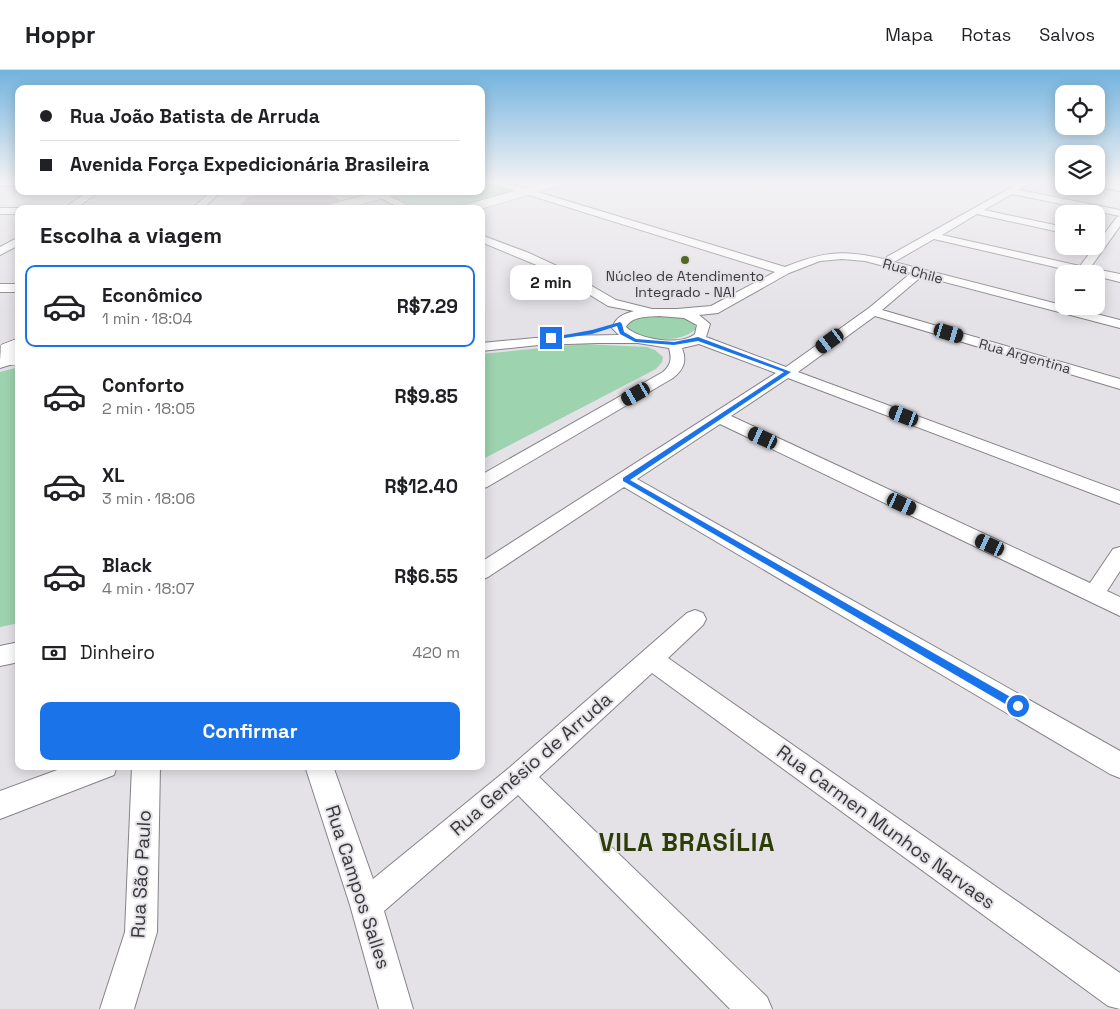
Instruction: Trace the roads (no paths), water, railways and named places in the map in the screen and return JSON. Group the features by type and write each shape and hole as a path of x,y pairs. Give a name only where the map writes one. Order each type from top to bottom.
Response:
{"street":[{"path":"638,226 785,272"},
{"path":"885,263 950,226"},
{"path":"933,236 1055,265"},
{"path":"1105,239 1120,242"},
{"path":"485,240 555,269 612,302 659,312 677,313 714,310"},
{"path":"0,252 12,244"},
{"name":"Rua Chile","path":"714,310 802,263 829,256 866,258 919,273 1054,302 1120,324"},
{"path":"485,569 788,372 873,310 919,273"},
{"path":"1105,276 1120,278"},
{"path":"0,288 15,288"},
{"path":"612,302 621,322 622,333 635,340"},
{"path":"538,340 635,340 674,344 701,334 714,310"},
{"name":"Rua Argentina","path":"873,310 1120,384"},
{"path":"485,346 592,332 621,322 631,316 659,312"},
{"path":"677,313 699,321 701,334"},
{"path":"701,334 788,372 1120,498"},
{"path":"485,481 668,375 677,368 679,360 674,344"},
{"path":"719,417 1120,607"},
{"path":"625,480 1120,765"},
{"path":"1094,594 1120,554"},
{"name":"Rua Genésio de Arruda","path":"366,905 519,777 695,619"},
{"path":"0,656 15,653"},
{"name":"Rua Carmen Munhos Narvaes","path":"651,659 1120,994"},
{"path":"0,805 93,770"},
{"name":"Rua São Paulo","path":"117,1009 141,932 146,770"},
{"name":"Rua Campos Salles","path":"320,770 366,905 396,1009"},
{"path":"519,777 755,1009"}],"place":[{"name":"Núcleo de Atendimento Integrado - NAI","path":"685,260"}],"district":[{"name":"VILA BRASÍLIA","path":"687,842"}]}
